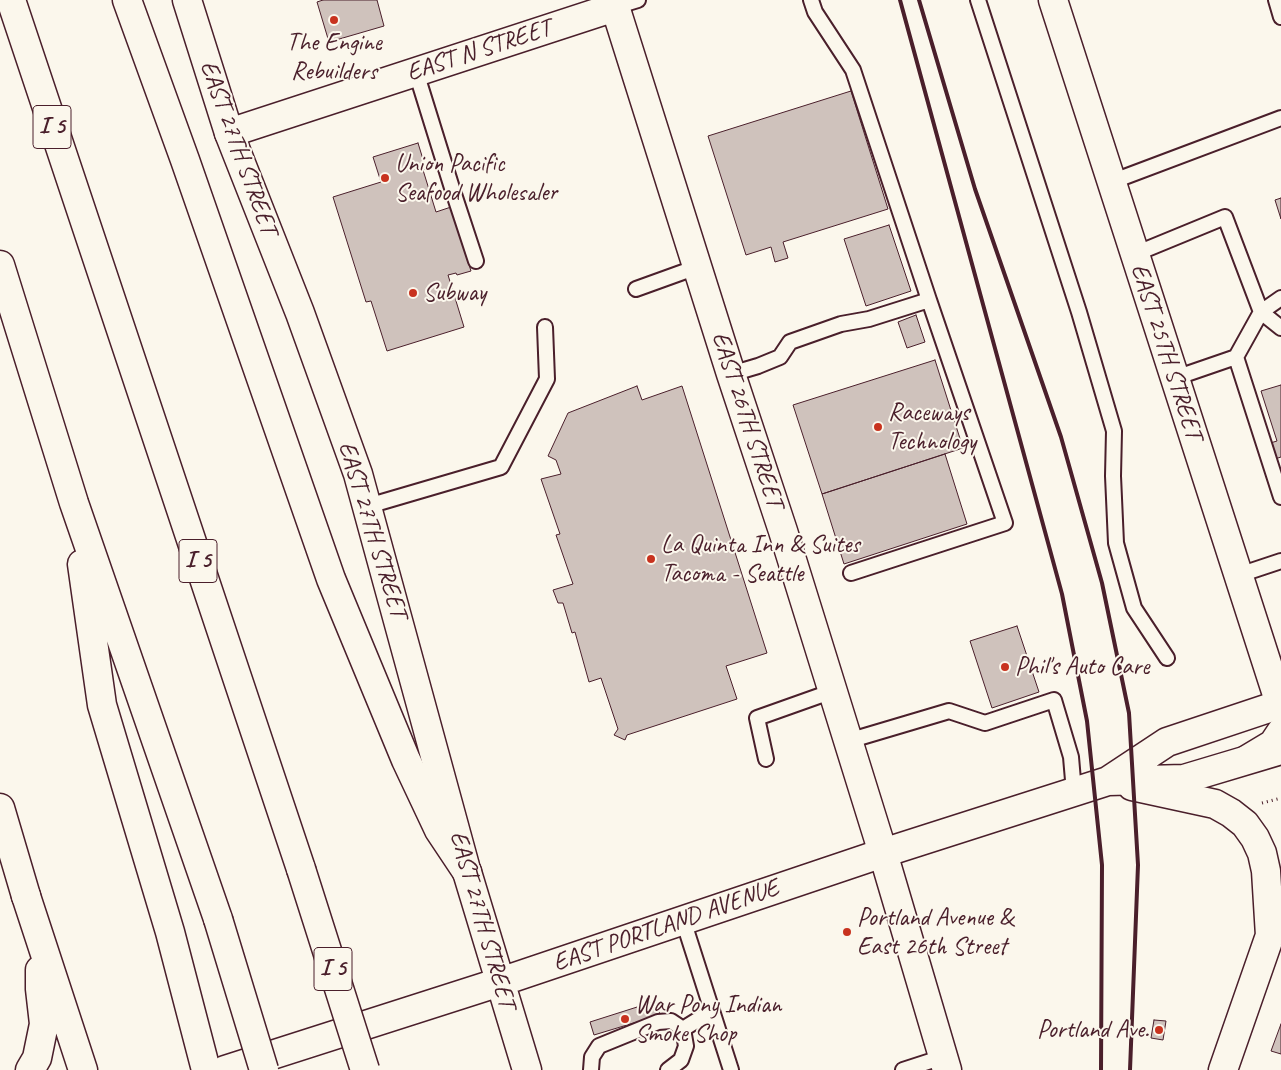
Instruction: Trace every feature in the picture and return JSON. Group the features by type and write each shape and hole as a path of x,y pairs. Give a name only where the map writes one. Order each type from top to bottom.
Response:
{"main road":[{"name":"I 5","path":"11,0 301,869 365,1070"},
{"path":"127,0 185,160 331,579 406,760 439,830 467,872"},
{"name":"EAST 27TH STREET","path":"187,0 228,133 300,313 358,474 467,872 527,1070"},
{"name":"EAST 25TH STREET","path":"1052,0 1281,705"},
{"name":"EAST N STREET","path":"228,133 622,2"},
{"name":"EAST 26TH STREET","path":"622,2 698,267 833,691 945,1064"},
{"path":"0,265 74,503 218,919 264,1070"},
{"path":"74,503 102,705 170,932 206,1070"},
{"name":"EAST PORTLAND AVENUE","path":"225,1070 500,982 883,853 1108,781 1168,742 1281,705"},
{"path":"1240,763 1273,744 1281,732"},
{"name":"EAST PORTLAND AVENUE","path":"1108,781 1184,779 1281,750"},
{"path":"1240,763 1281,761"},
{"path":"1108,781 1215,804 1245,824 1255,838 1262,853 1275,929"},
{"path":"0,808 26,896 83,1070"},
{"path":"0,824 26,896"},
{"path":"1223,1070 1275,929 1281,905"},
{"path":"30,1070 37,1058 44,1024 40,989 40,939"}],"lane":[{"path":"811,0 815,12 853,70 1005,523 851,574"},
{"path":"978,0 1079,312 1114,432 1113,476 1116,543 1134,608 1167,658"},
{"path":"1276,0 1281,17"},
{"path":"416,72 476,261"},
{"path":"1111,182 1281,118"},
{"path":"1135,254 1225,217 1261,312 1281,328"},
{"path":"636,289 698,267"},
{"path":"1175,378 1236,357 1261,312 1281,298"},
{"path":"731,374 780,357 790,342 841,324 869,319 929,300"},
{"path":"368,506 501,467 547,379 545,327"},
{"path":"1236,357 1281,498"},
{"path":"1238,575 1281,561"},
{"path":"766,759 757,718 833,691"},
{"path":"848,741 949,711 984,722 1054,700 1071,757 1074,792"},
{"path":"683,920 731,1070"},
{"path":"683,1029 712,1011"},
{"path":"591,1070 592,1057 599,1046 658,1022 671,1022 683,1029 686,1046 681,1060 668,1070"},
{"path":"903,1070 945,1064"}],"path":[{"path":"1257,805 1281,798"}],"building":[{"path":"323,0 377,0 384,26 329,42 317,2"},
{"path":"851,91 888,209 783,242 788,258 775,262 771,247 746,255 708,136"},
{"path":"418,143 426,169 423,170 436,212 451,207 471,271 457,275 456,273 448,275 464,327 387,351 371,301 366,302 333,197 381,182 373,157"},
{"path":"1281,198 1281,219 1275,200"},
{"path":"889,225 911,291 866,306 844,239"},
{"path":"916,315 925,342 907,348 898,322"},
{"name":"Raceways Technology","path":"935,360 963,448 822,494 793,405"},
{"path":"1281,385 1281,457 1272,460 1267,444 1277,441 1261,391"},
{"name":"La Quinta Inn & Suites Tacoma - Seattle","path":"637,386 642,400 682,386 767,653 726,666 737,699 627,735 625,740 614,735 618,729 601,678 589,682 575,632 572,633 563,603 558,603 553,590 573,584 556,535 560,534 541,479 561,474 556,460 548,456 568,413"},
{"path":"945,454 967,524 844,564 822,494"},
{"name":"Phil's Auto Care","path":"1017,626 1039,692 992,708 970,641"},
{"name":"War Pony Indian Smoke Shop","path":"656,1001 660,1015 594,1035 590,1022"},
{"name":"Portland Ave.","path":"1154,1020 1166,1021 1163,1040 1151,1038"},
{"path":"1281,1024 1281,1054 1271,1051"}],"railway":[{"path":"900,0 1062,594 1087,721 1102,865 1101,1070"},
{"path":"919,0 975,189 1061,437 1102,583 1129,713 1138,865 1130,1070"}],"place":[{"name":"The Engine Rebuilders","path":"334,20"},
{"name":"Union Pacific Seafood Wholesaler","path":"385,178"},
{"name":"Subway","path":"413,293"},
{"name":"Raceways Technology","path":"878,427"},
{"name":"La Quinta Inn & Suites Tacoma - Seattle","path":"651,559"},
{"name":"Phil's Auto Care","path":"1005,667"},
{"name":"Portland Avenue & East 26th Street","path":"847,932"},
{"name":"War Pony Indian Smoke Shop","path":"625,1019"},
{"name":"Portland Ave.","path":"1159,1030"}]}
